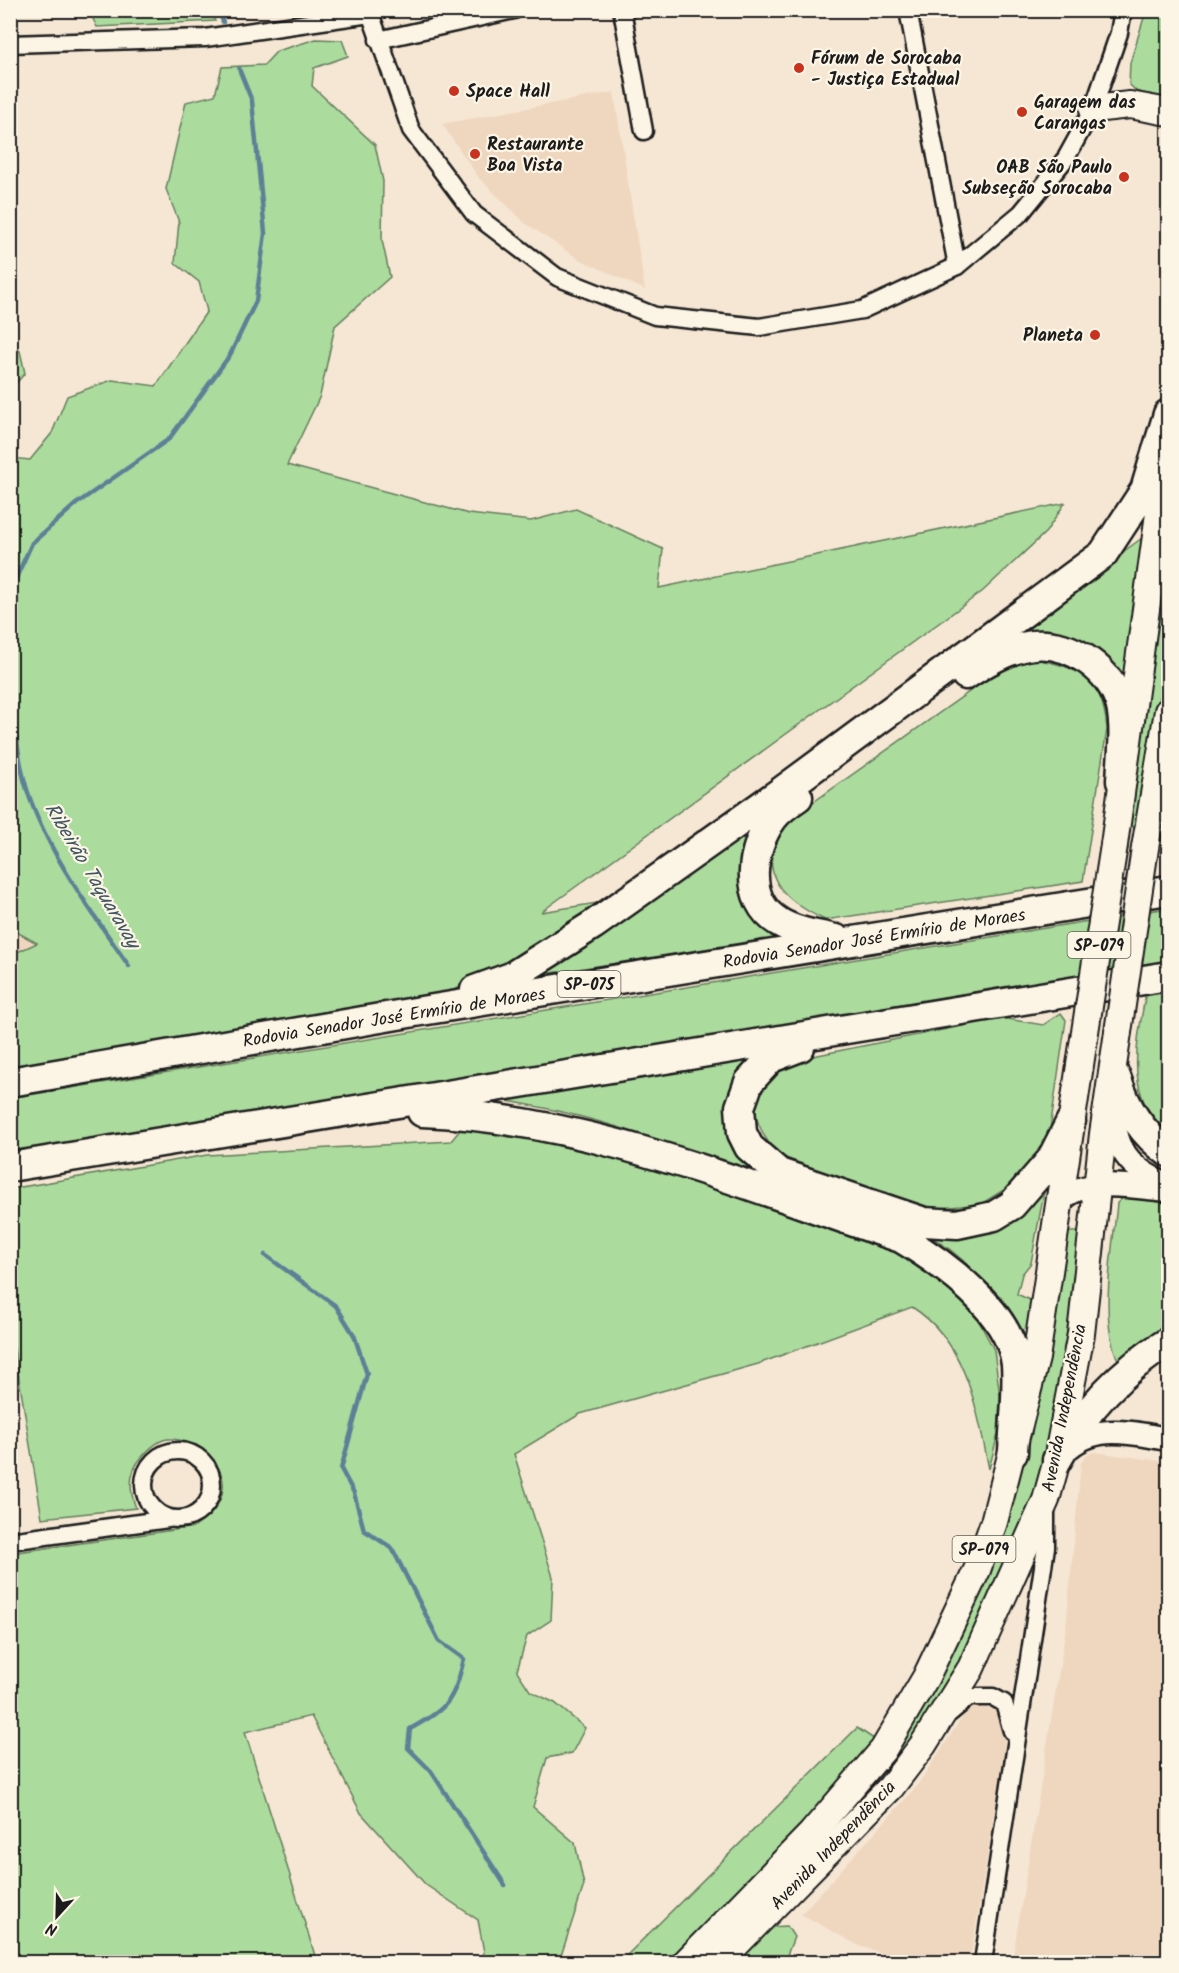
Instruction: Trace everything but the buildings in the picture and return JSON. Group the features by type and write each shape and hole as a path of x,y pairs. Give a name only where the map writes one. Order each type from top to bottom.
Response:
{"highway":[{"path":"415,1012 510,977 593,925 782,791 1103,554 1145,490 1168,414"},
{"path":"853,942 806,933 778,922 762,906 754,875 755,858 763,836 774,817 789,804 981,665 1006,653 1034,645 1063,648 1091,663 1111,683 1121,707 1123,730 1121,781"},
{"name":"Rodovia Senador José Ermírio de Moraes","path":"10,1082 415,1012 1168,890"},
{"path":"10,1167 1168,976"},
{"path":"836,1032 771,1058 749,1082 740,1107 742,1133 755,1154 779,1173 924,1222 957,1224 994,1216 1012,1205 1030,1187 1051,1160 1071,1121"},
{"path":"1116,1077 1124,1100 1139,1125 1168,1152"},
{"path":"363,1110 448,1113 550,1126 612,1142 901,1238 943,1263 978,1298 1004,1330 1016,1363 1013,1453"},
{"path":"1057,1460 1076,1425 1093,1405 1147,1355 1168,1342"}],"main road":[{"path":"1093,109 1130,105 1168,112"},
{"name":"SP-079","path":"1121,781 1168,447"},
{"name":"SP-079","path":"1118,1035 1145,848 1168,711"},
{"name":"Avenida Independência","path":"686,1962 811,1834 883,1750 926,1677 977,1570 1013,1453 1036,1358 1114,845 1121,781"},
{"path":"1118,1035 1113,1124 1116,1140 1132,1163 1152,1178 1168,1185"},
{"name":"Avenida Independência","path":"718,1962 891,1786 934,1727 971,1668 1046,1500 1057,1460 1081,1334 1118,1035"},
{"path":"1060,1203 1064,1197 1098,1184 1168,1190"},
{"path":"1057,1460 1081,1438 1102,1431 1168,1439"}],"street":[{"path":"378,40 514,10"},
{"path":"622,10 644,131"},
{"path":"908,10 957,266"},
{"path":"10,44 206,38 370,12 411,130 474,213 557,277 655,316 759,327 862,310 957,266 1021,213 1066,158 1093,109 1119,33 1124,10"},
{"path":"10,1541 168,1519 180,1520 200,1511 212,1492 208,1470 192,1454 181,1451 159,1456 145,1473 143,1485 150,1506 168,1519"},
{"path":"983,1962 1046,1547 1046,1500"},
{"path":"934,1727 969,1697 993,1697 1004,1703 1010,1716 1014,1747"}],"shaded area":[{"path":"614,92 645,290 577,258 525,223 479,178 442,124"},
{"path":"11,929 37,943 11,955"},
{"path":"1094,1452 1168,1462 1168,1962 1012,1962 1066,1627 1081,1462 1086,1455"},
{"path":"978,1707 993,1709 1005,1725 1004,1753 970,1962 913,1962 859,1946 801,1914 916,1787 967,1710"}],"green space":[{"path":"89,11 211,11 215,21 97,27"},
{"path":"1146,11 1168,11 1168,98 1137,92 1129,84 1130,63"},
{"path":"316,39 342,40 348,56 314,68 312,86 375,145 383,181 382,240 390,277 335,326 320,396 287,465 469,514 531,521 576,509 663,549 659,588 1065,503 1046,532 983,591 541,912 616,900 502,969 454,990 429,997 11,1067 11,955 37,943 11,929 11,458 30,460 52,433 67,396 112,380 156,386 207,311 199,282 175,263 179,222 166,189 186,102 215,95 222,67 264,65 277,51"},
{"path":"11,346 20,351 25,373 11,389"},
{"path":"1168,525 1168,637 1142,825 1125,828"},
{"path":"1149,533 1130,699 1094,654 974,660"},
{"path":"1023,657 1057,664 1082,675 1099,695 1104,710 1107,729 1083,881 825,920 809,912 785,894 777,883 771,858 781,825 993,675"},
{"path":"778,801 749,851 792,937 544,974 543,970"},
{"path":"1168,908 1168,964 11,1155 10,1098"},
{"path":"1168,989 1168,1135 1154,1120 1145,1103 1139,1086 1137,1051 1146,993"},
{"path":"1061,1013 1066,1020 1050,1129 1034,1162 1007,1188 981,1204 920,1210 776,1154 763,1134 754,1113 763,1083 781,1067 813,1056 1002,1018 1043,1025"},
{"path":"756,1057 733,1105 786,1184 609,1124 536,1106 499,1100"},
{"path":"465,1124 607,1150 889,1248 937,1281 974,1312 994,1350 1000,1397 998,1434 989,1469 980,1424 967,1379 946,1339 931,1322 912,1307 758,1364 580,1414 514,1454 553,1577 551,1620 527,1636 517,1671 530,1691 555,1703 585,1728 572,1753 547,1758 533,1807 575,1843 584,1885 559,1962 479,1962 484,1952 478,1920 426,1885 361,1813 311,1716 245,1732 317,1962 13,1962 10,1944 11,1553 195,1527 206,1518 220,1500 223,1480 213,1460 202,1450 181,1440 164,1440 147,1451 134,1469 131,1488 136,1508 42,1518 11,1330 10,1189 207,1155 451,1141"},
{"path":"1046,1181 1031,1263 1022,1274 1017,1294 1030,1300 1028,1328 1018,1331 988,1287 964,1261 920,1231 951,1229"},
{"path":"1125,1196 1168,1202 1168,1329 1119,1362 1109,1326 1108,1306 1117,1203"},
{"path":"1066,1232 1083,1232 1048,1447 1026,1523 958,1674 897,1765 711,1962 699,1962 781,1880 973,1608 1008,1520 1032,1433 1047,1360"},
{"path":"857,1728 874,1739 874,1746 815,1814 671,1962 620,1962"},
{"path":"787,1926 794,1937 787,1955 780,1962 735,1962 769,1927"}],"waterway":[{"name":"Ribeirão Taquaravay","path":"219,10 223,22"},
{"name":"Ribeirão Taquaravay","path":"10,591 32,543 76,504 169,439 230,355 256,301 265,233 252,101 239,69"},
{"name":"Ribeirão Taquaravay","path":"10,692 24,779 42,827 69,876 129,966"},
{"name":"Ribeirão Taquaravay","path":"265,1255 336,1306 354,1335 367,1374 341,1469 354,1493 364,1530 392,1548 439,1641 464,1659 448,1702 433,1715 410,1729 408,1748 431,1771 505,1885"}],"place":[{"name":"Fórum de Sorocaba - Justiça Estadual","path":"799,68"},
{"name":"Space Hall","path":"454,91"},
{"name":"Garagem das Carangas","path":"1022,112"},
{"name":"Restaurante Boa Vista","path":"475,154"},
{"name":"OAB São Paulo Subseção Sorocaba","path":"1124,177"},
{"name":"Planeta","path":"1095,335"}]}
